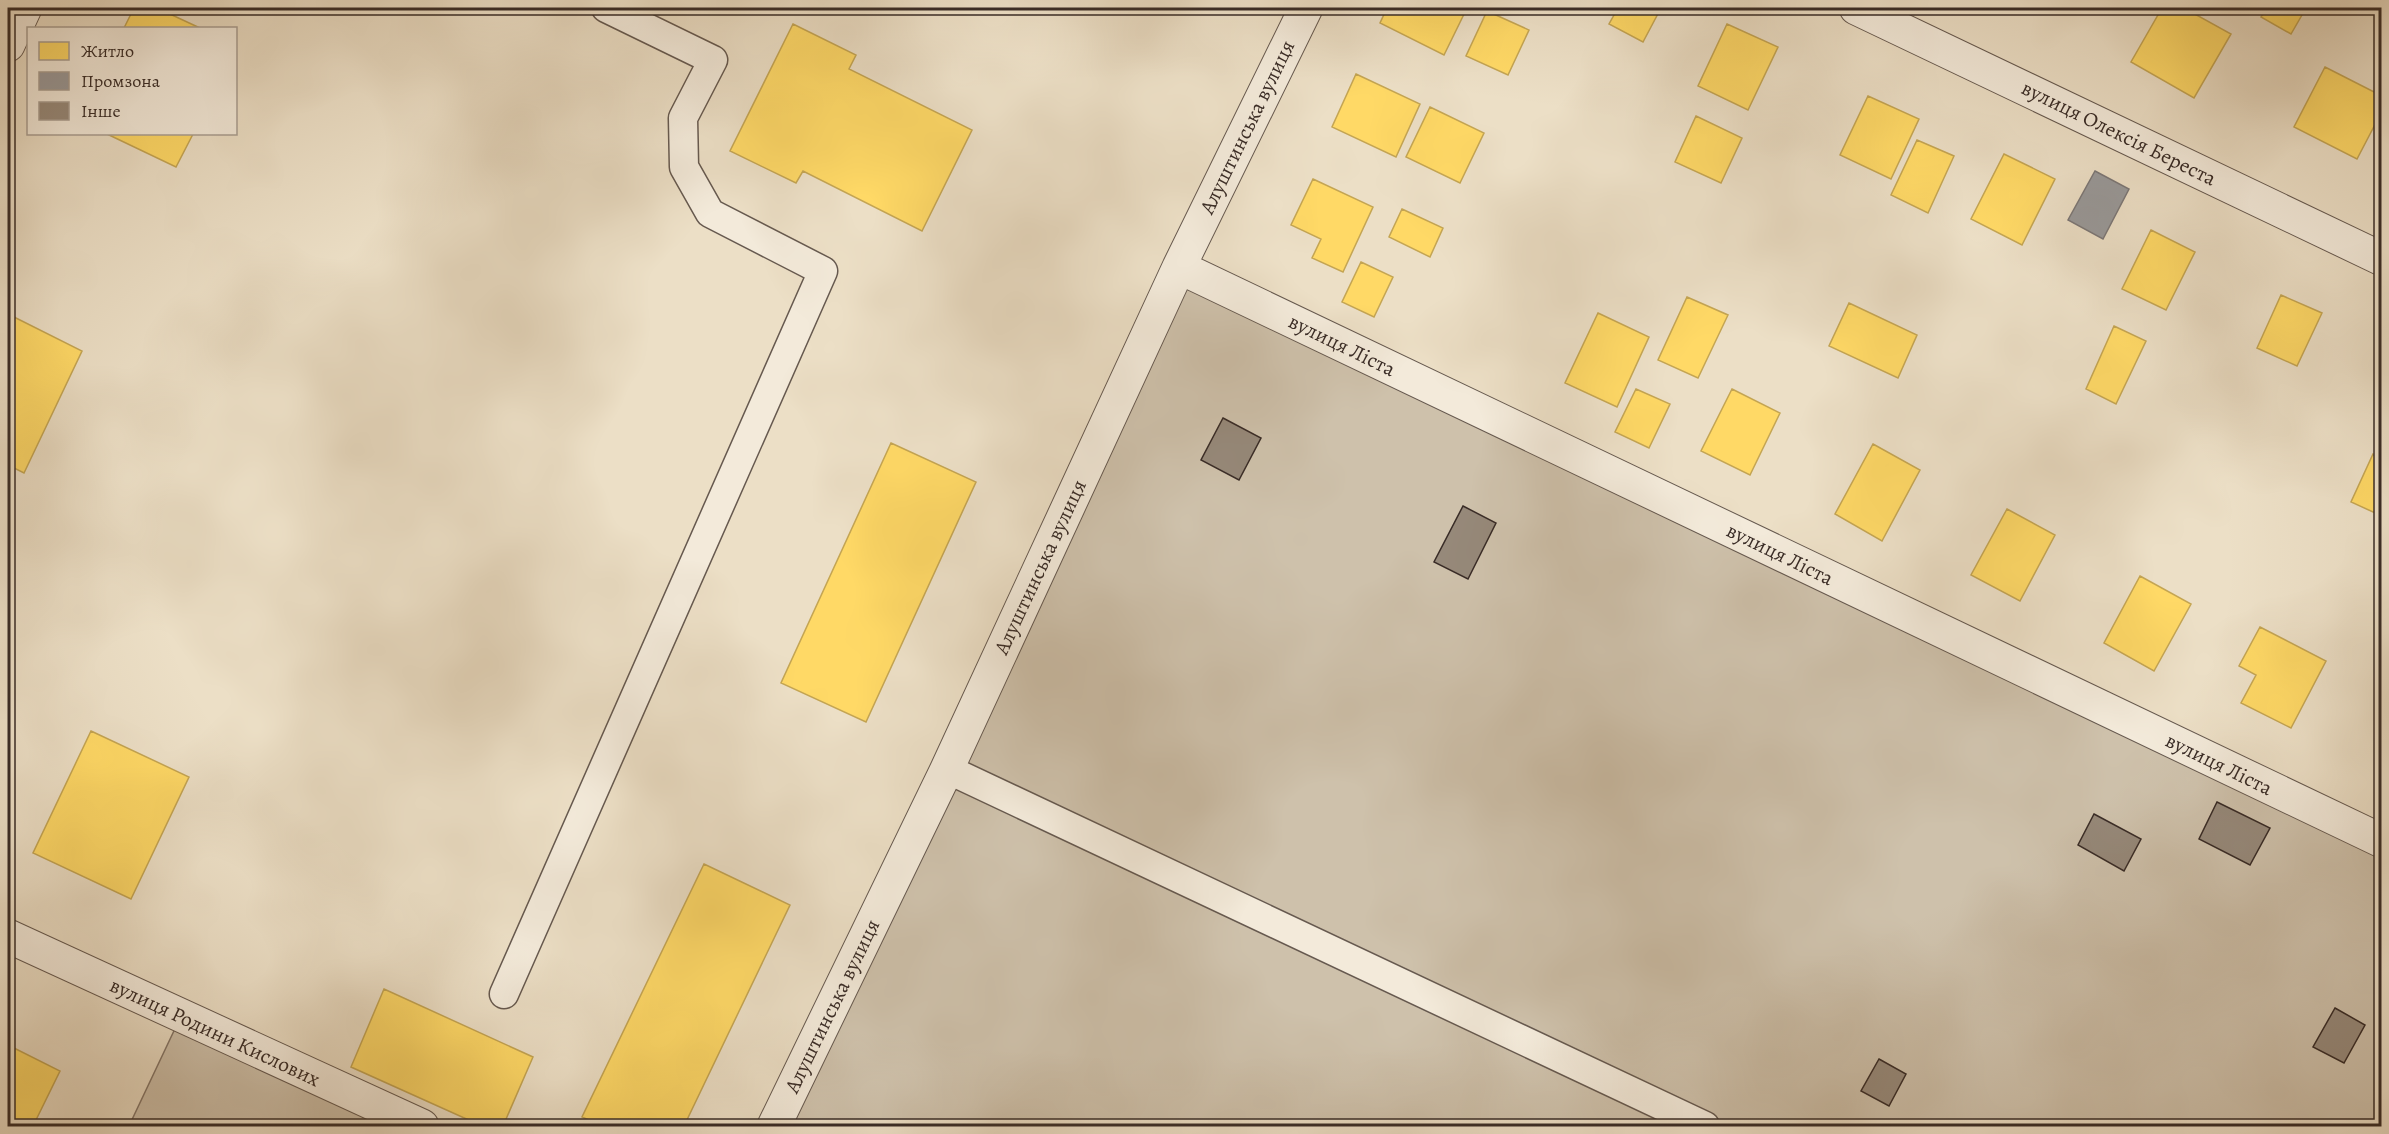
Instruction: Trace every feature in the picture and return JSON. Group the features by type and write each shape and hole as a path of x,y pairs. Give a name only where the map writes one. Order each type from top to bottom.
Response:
{"street":[{"path":"8,45 25,8"},
{"name":"Алуштинська вулиця","path":"774,1126 946,769 1179,267 1306,8"},
{"name":"вулиця Олексія Береста","path":"1856,8 2382,259"},
{"name":"вулиця Ліста","path":"1179,267 2382,842"},
{"name":"вулиця Родини Кислових","path":"8,936 422,1126"}],"lane":[{"path":"504,994 823,271 710,213 684,167 683,118 713,60 606,8"},
{"path":"946,769 1705,1126"}],"shaded area":[{"path":"1179,267 2381,841 2381,1126 774,1126"},
{"path":"181,1016 422,1126 129,1126"}],"building: Житло":[{"path":"134,8 157,8 198,27 124,27"},
{"path":"1387,8 1467,8 1444,55 1380,23"},
{"path":"1618,8 1661,8 1643,42 1609,24"},
{"path":"2162,8 2184,8 2231,34 2194,98 2131,62"},
{"path":"2267,8 2306,8 2291,34 2261,17"},
{"path":"1487,11 1529,30 1508,75 1466,56"},
{"path":"793,24 856,55 849,69 972,130 922,231 803,171 796,183 730,151"},
{"path":"1727,24 1778,47 1748,110 1698,86"},
{"path":"2325,67 2382,96 2382,111 2357,159 2294,127"},
{"path":"1356,74 1420,104 1396,157 1332,127"},
{"path":"1868,96 1919,119 1891,179 1840,155"},
{"path":"1430,107 1484,133 1460,183 1406,157"},
{"path":"1696,116 1742,138 1721,183 1675,162"},
{"path":"109,135 192,135 176,167"},
{"path":"1917,140 1954,156 1928,213 1891,195"},
{"path":"2004,154 2055,179 2022,245 1971,219"},
{"path":"1313,179 1373,207 1343,272 1312,258 1321,239 1291,225"},
{"path":"1402,209 1443,228 1430,257 1389,237"},
{"path":"2151,230 2195,252 2166,310 2122,289"},
{"path":"1361,262 1393,277 1374,317 1342,302"},
{"path":"2281,295 2322,313 2297,366 2257,348"},
{"path":"1687,297 1728,315 1698,378 1658,360"},
{"path":"1849,303 1917,335 1898,378 1829,346"},
{"path":"1598,313 1649,337 1617,407 1565,383"},
{"path":"8,314 82,351 24,473 8,465"},
{"path":"2114,326 2146,341 2116,404 2086,389"},
{"path":"1636,389 1670,404 1649,448 1615,432"},
{"path":"1732,389 1780,413 1750,475 1701,451"},
{"path":"891,443 976,482 866,722 781,683"},
{"path":"1873,444 1920,470 1882,541 1835,514"},
{"path":"2373,454 2382,458 2382,516 2351,502"},
{"path":"2007,509 2055,535 2020,601 1971,575"},
{"path":"2140,576 2191,604 2154,671 2104,643"},
{"path":"2260,627 2326,661 2291,728 2241,703 2256,675 2239,666"},
{"path":"91,731 189,777 131,899 33,853"},
{"path":"704,864 790,905 684,1126 602,1126 582,1117"},
{"path":"384,989 533,1057 503,1126 482,1126 351,1067"},
{"path":"8,1045 60,1071 33,1126 8,1126"}],"building: Промзона":[{"path":"2095,171 2129,189 2103,239 2068,220"}],"building: Інше":[{"path":"1223,418 1261,438 1239,480 1201,460"},
{"path":"1463,506 1496,523 1468,579 1434,562"},
{"path":"2217,802 2270,828 2250,865 2199,839"},
{"path":"2094,814 2141,839 2124,871 2078,845"},
{"path":"2335,1008 2365,1025 2344,1063 2313,1047"},
{"path":"1879,1059 1906,1074 1889,1106 1861,1091"}]}
